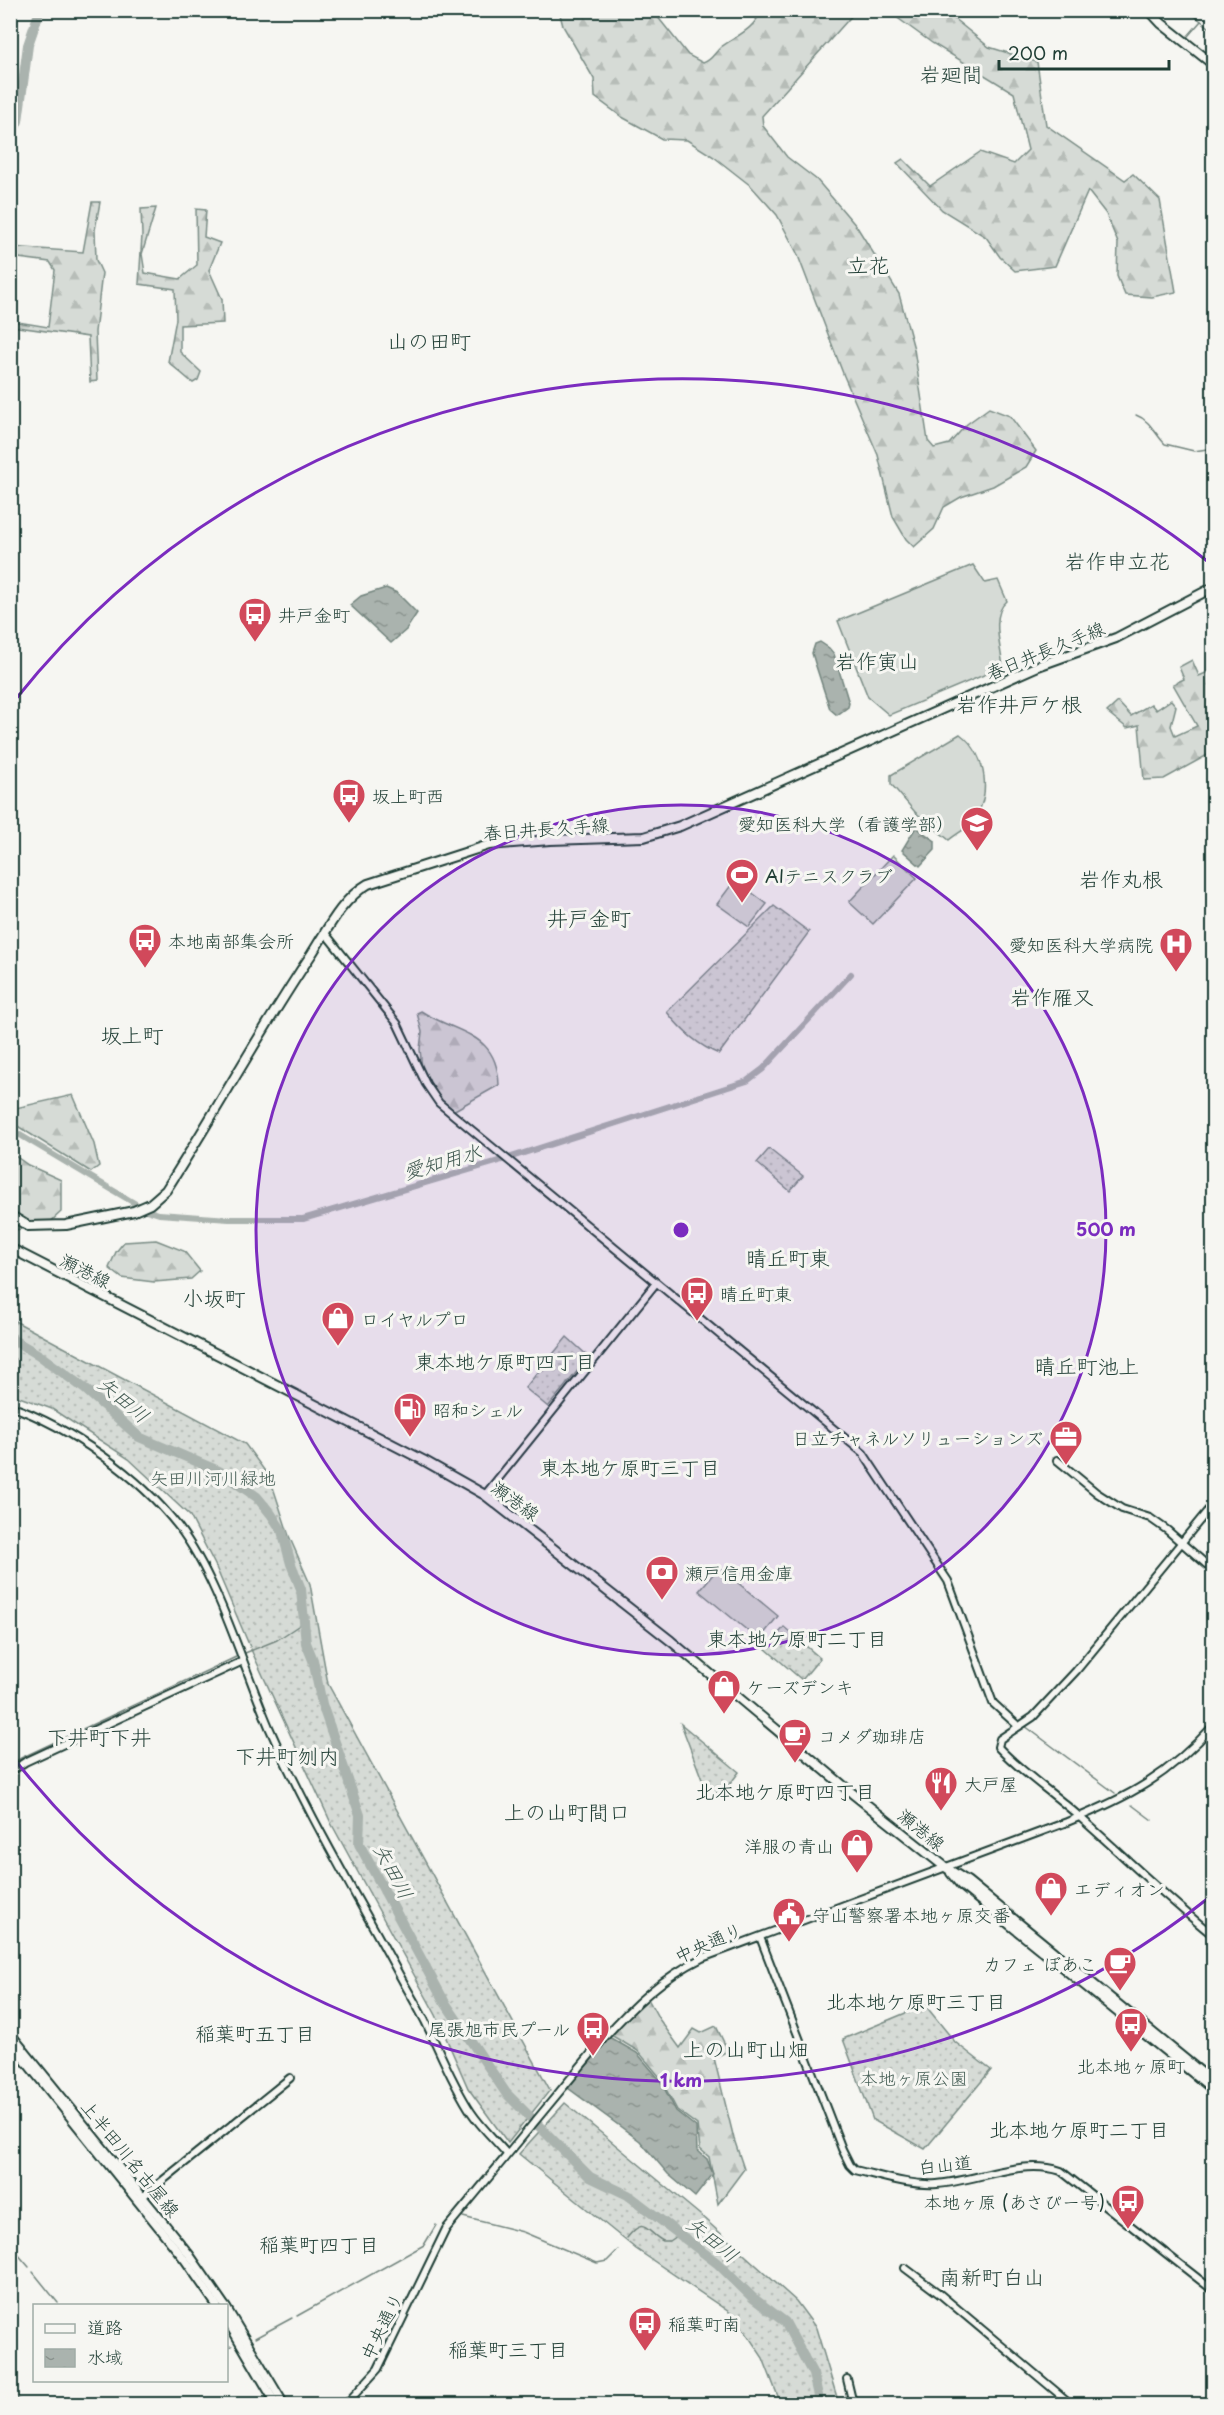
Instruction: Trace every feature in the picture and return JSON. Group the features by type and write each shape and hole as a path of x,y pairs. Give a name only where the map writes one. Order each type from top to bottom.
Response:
{"main road":[{"path":"1149,10 1161,23 1214,65"},
{"name":"春日井長久手線","path":"10,1215 28,1226 66,1225 134,1211 150,1204 166,1190 325,933 349,899 368,884 489,845 550,840 644,837 680,825 1038,666 1116,638 1214,587"},
{"name":"瀬港線","path":"10,1248 423,1460 485,1495 671,1641 852,1793 945,1867 967,1881 1214,2083"},
{"name":"瀬港線","path":"945,1867 961,1885 1214,2090"},
{"name":"上半田川名古屋線","path":"10,2033 140,2198 216,2304"},
{"name":"上半田川名古屋線","path":"10,2043 189,2254 225,2304"},
{"name":"上半田川名古屋線","path":"228,2309 284,2404"},
{"path":"228,2322 276,2404"}],"street":[{"path":"325,933 397,1023 426,1084 439,1103 863,1453 948,1581 993,1703 1018,1726"},
{"path":"485,1495 656,1283"},
{"path":"10,1406 46,1420 93,1449 160,1506 178,1527 201,1563 270,1728 320,1831 425,2023 460,2095 476,2119 509,2152"},
{"path":"1057,1460 1097,1493 1122,1509 1150,1518 1214,1571"},
{"path":"1214,1503 1076,1671 1033,1717 1000,1739 998,1747 1040,1785 1080,1816 1186,1914 1214,1936"},
{"path":"10,1772 25,1762 243,1661"},
{"name":"中央通り","path":"346,2404 378,2369 446,2229 626,2012 646,1994 696,1961 1080,1816 1128,1795 1156,1779 1186,1755 1214,1725"},
{"name":"白山道","path":"760,1937 843,2149 850,2165 855,2170 927,2184 1031,2166 1050,2167 1061,2171 1214,2291"},
{"path":"140,2198 290,2078"},
{"path":"905,2268 941,2295 1071,2404"},
{"path":"847,2379 853,2404"}],"green space":[{"path":"559,11 653,11 688,55 703,63 721,47 749,28 760,11 856,11 762,116 763,126 787,157 817,180 857,227 899,294 914,349 928,441 934,448 949,444 967,424 989,408 1010,416 1036,451 1026,467 993,486 961,497 944,507 934,529 914,547 906,539 893,517 878,455 844,376 797,253 777,215 751,186 714,157 687,140 662,139 622,117 595,97 594,79 563,26"},
{"path":"888,11 947,11 989,47 1037,62 1046,125 1125,180 1133,174 1160,200 1176,292 1152,297 1125,295 1117,276 1118,243 1106,214 1088,191 1055,266 1015,271 1000,257 986,237 942,210 897,163 903,159 930,186 980,152 1014,164 1028,150 1014,93 932,43"},
{"path":"92,202 100,202 95,230 96,260 102,273 95,332 97,381 90,382 88,337 11,326 11,321 48,327 55,270 50,262 11,257 11,247 83,252"},
{"path":"156,208 142,254 145,273 180,279 197,265 196,209 206,210 204,237 220,243 209,270 222,299 223,323 180,325 180,352 201,372 198,380 193,383 168,362 176,319 175,289 139,284 141,209"},
{"path":"973,565 985,583 998,580 1007,601 999,614 998,623 1003,667 889,715 868,697 838,621"},
{"path":"1192,660 1199,676 1213,670 1213,752 1164,779 1144,780 1139,725 1127,728 1107,712 1118,702 1131,716 1151,704 1156,710 1171,700 1176,706 1171,726 1175,736 1197,726 1173,684 1184,679 1179,667"},
{"path":"960,734 969,742 981,764 984,789 978,813 966,828 949,840 915,812 891,784 891,775"},
{"path":"893,855 917,878 873,924 849,902"},
{"name":"AIテニスクラブ","path":"735,880 767,904 749,927 717,904"},
{"path":"774,906 809,932 719,1054 690,1036 667,1012"},
{"path":"421,1011 483,1044 497,1067 499,1085 453,1111 442,1102 422,1069 420,1049 422,1032 417,1013"},
{"path":"73,1095 94,1144 99,1166 91,1172 11,1122 11,1109"},
{"path":"769,1149 803,1176 790,1191 757,1163"},
{"path":"11,1153 28,1165 61,1180 61,1212 49,1223 11,1231"},
{"path":"156,1240 184,1251 200,1271 191,1279 154,1282 122,1278 109,1268 116,1252 124,1242"},
{"name":"矢田川河川緑地","path":"11,1319 245,1444 270,1478 289,1536 310,1584 328,1684 550,2090 508,2143 468,2088 436,2015 331,1823 253,1654 215,1565 190,1516 129,1459 52,1409 11,1394"},
{"path":"567,1337 589,1357 548,1407 525,1388"},
{"path":"719,1567 778,1616 759,1640 699,1591"},
{"path":"784,1627 820,1658 802,1680 766,1649"},
{"path":"681,1724 739,1772 730,1784 709,1798"},
{"path":"647,1997 659,2019 680,2048 694,2029 701,2033 716,2026 728,2051 714,2058 734,2139 744,2169 718,2204 709,2157 700,2149 697,2125 677,2110 659,2076 638,2051 611,2035"},
{"name":"本地ヶ原公園","path":"925,2005 955,2042 991,2070 925,2149 873,2120 843,2039"},
{"path":"565,2103 699,2214 796,2301 816,2328 839,2404 781,2404 763,2358 735,2316 636,2249 519,2154"}],"water":[{"path":"386,588 397,593 417,613 406,630 391,643 350,605 361,596"},
{"path":"820,642 834,654 849,703 848,707 837,715 830,709 812,653 815,644"},
{"path":"916,827 935,841 935,850 920,866 902,850"},
{"path":"609,2037 637,2053 660,2080 676,2111 696,2127 697,2150 707,2159 713,2174 695,2197 668,2174 640,2141 568,2088"}],"waterway":[{"path":"10,138 18,121 28,45 40,10"},
{"path":"1187,10 1214,31"},
{"path":"1188,36 1201,21"},
{"path":"1136,415 1149,424 1165,444 1194,451 1214,448"},
{"name":"愛知用水","path":"10,1129 146,1210 159,1214 229,1219 303,1219 499,1161 747,1081 763,1069 851,974"},
{"name":"矢田川","path":"10,1338 39,1355 85,1389 139,1437 219,1471 257,1497 271,1514 282,1531 301,1589 306,1643 313,1660 322,1704 360,1815 359,1844 444,2001 506,2093 590,2177 628,2195 717,2263 753,2298 785,2322 813,2374 820,2404"},
{"path":"245,1653 277,1640 304,1622"},
{"path":"10,1765 236,1657"},
{"path":"1025,1726 1115,1793"},
{"path":"1132,1805 1152,1820"},
{"path":"1208,1857 1214,1859"},
{"path":"463,2217 523,2232 597,2263 607,2261 618,2250"},
{"path":"297,2316 424,2245 436,2225"},
{"path":"627,2238 642,2226 663,2241 670,2241 680,2234"},
{"path":"10,2245 29,2267"},
{"path":"33,2272 58,2303"},
{"path":"255,2338 292,2318"},
{"path":"228,2347 232,2346"},
{"path":"10,2396 14,2395 23,2404"}],"place":[{"name":"井戸金町","path":"255,643"},
{"name":"坂上町西","path":"349,824"},
{"name":"愛知医科大学（看護学部）","path":"977,852"},
{"name":"AIテニスクラブ","path":"742,904"},
{"name":"本地南部集会所","path":"145,969"},
{"name":"愛知医科大学病院","path":"1176,973"},
{"name":"晴丘町東","path":"697,1322"},
{"name":"ロイヤルプロ","path":"338,1347"},
{"name":"昭和シェル","path":"410,1438"},
{"name":"日立チャネルソリューションズ","path":"1066,1466"},
{"name":"瀬戸信用金庫","path":"662,1601"},
{"name":"ケーズデンキ","path":"724,1715"},
{"name":"コメダ珈琲店","path":"795,1764"},
{"name":"大戸屋","path":"941,1812"},
{"name":"洋服の青山","path":"857,1874"},
{"name":"エディオン","path":"1051,1917"},
{"name":"守山警察署本地ヶ原交番","path":"789,1943"},
{"name":"カフェ ぼあこ","path":"1120,1992"},
{"name":"北本地ヶ原町","path":"1131,2053"},
{"name":"尾張旭市民プール","path":"593,2057"},
{"name":"本地ヶ原 (あさぴー号)","path":"1128,2230"},
{"name":"稲葉町南","path":"645,2352"}],"district":[{"name":"岩廻間","path":"951,73"},
{"name":"立花","path":"868,264"},
{"name":"山の田町","path":"429,340"},
{"name":"岩作申立花","path":"1117,560"},
{"name":"岩作寅山","path":"877,660"},
{"name":"岩作井戸ケ根","path":"1019,703"},
{"name":"岩作丸根","path":"1121,878"},
{"name":"井戸金町","path":"589,917"},
{"name":"岩作雁又","path":"1052,996"},
{"name":"坂上町","path":"132,1034"},
{"name":"晴丘町東","path":"788,1257"},
{"name":"小坂町","path":"214,1297"},
{"name":"東本地ケ原町四丁目","path":"505,1361"},
{"name":"晴丘町池上","path":"1087,1365"},
{"name":"東本地ケ原町三丁目","path":"630,1467"},
{"name":"東本地ケ原町二丁目","path":"797,1638"},
{"name":"下井町下井","path":"99,1736"},
{"name":"下井町刎内","path":"287,1755"},
{"name":"北本地ケ原町四丁目","path":"785,1791"},
{"name":"上の山町間口","path":"567,1811"},
{"name":"北本地ケ原町三丁目","path":"916,2001"},
{"name":"稲葉町五丁目","path":"255,2033"},
{"name":"上の山町山畑","path":"746,2048"},
{"name":"北本地ケ原町二丁目","path":"1079,2129"},
{"name":"稲葉町四丁目","path":"319,2244"},
{"name":"南新町白山","path":"992,2276"},
{"name":"稲葉町三丁目","path":"508,2349"}]}
